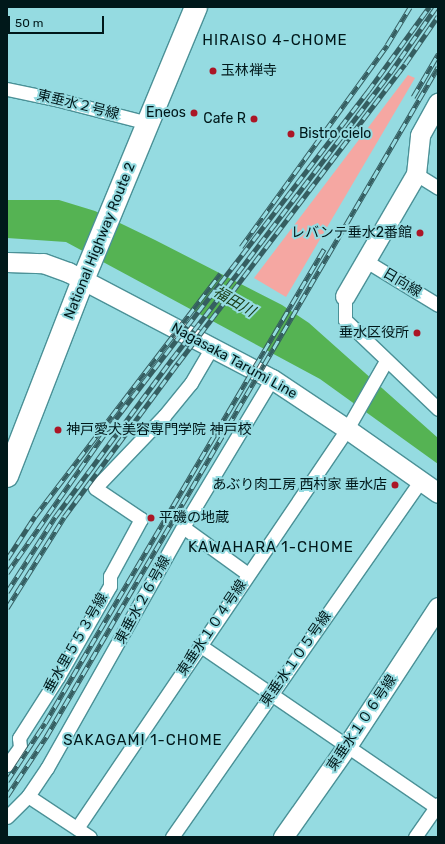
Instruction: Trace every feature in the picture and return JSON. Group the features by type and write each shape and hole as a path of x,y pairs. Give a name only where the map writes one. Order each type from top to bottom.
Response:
{"highway":[{"name":"National Highway Route 2","path":"7,476 87,271 196,7"}],"street":[{"name":"東垂水２号線","path":"7,89 59,100 148,123"},
{"path":"438,103 420,135 416,174 345,296 345,320 386,361 438,409"},
{"path":"416,174 438,188"},
{"name":"日向線","path":"366,261 438,305"},
{"name":"Nagasaka Tarumi Line","path":"11,262 43,263 87,271 212,347 351,423 438,494"},
{"name":"垂水里５５３号線","path":"7,765 20,748 19,738 58,676 110,586 110,576 141,519 95,488 164,416 191,383 212,347"},
{"name":"東垂水１０４号線","path":"77,828 351,423 386,361"},
{"name":"東垂水２６号線","path":"7,817 28,796 47,768 183,527 272,379"},
{"name":"東垂水１０５号線","path":"172,837 421,480"},
{"path":"183,527 248,574"},
{"name":"東垂水１０６号線","path":"283,837 347,746 438,607"},
{"path":"201,646 437,806 415,837"},
{"path":"28,796 90,837"}],"shaded area":[{"path":"408,75 415,78 286,297 254,278"}],"water":[{"name":"福田川","path":"7,200 59,200 95,211 282,305 309,323 438,438 438,464 320,379 66,242 7,238"}],"railway":[{"path":"241,247 387,45 410,7"},
{"path":"7,573 110,426 368,91 429,7"},
{"path":"7,592 55,517 172,359 390,73 436,7"},
{"path":"7,608 64,517 178,363 405,64 438,16"},
{"path":"413,97 438,54"},
{"path":"7,796 46,737 438,67"},
{"path":"7,781 45,723 324,249"},
{"path":"7,559 35,516 220,274"}],"place":[{"name":"玉林禅寺","path":"213,71"},
{"name":"Eneos","path":"194,113"},
{"name":"Cafe R","path":"254,119"},
{"name":"Bistro cielo","path":"291,134"},
{"name":"レバンテ垂水2番館","path":"420,233"},
{"name":"垂水区役所","path":"417,333"},
{"name":"神戸愛犬美容専門学院 神戸校","path":"58,430"},
{"name":"あぶり肉工房 西村家 垂水店","path":"395,485"},
{"name":"平磯の地蔵","path":"151,518"}],"district":[{"name":"HIRAISO 4-CHOME","path":"275,41"},
{"name":"KAWAHARA 1-CHOME","path":"271,548"},
{"name":"SAKAGAMI 1-CHOME","path":"143,741"}]}
